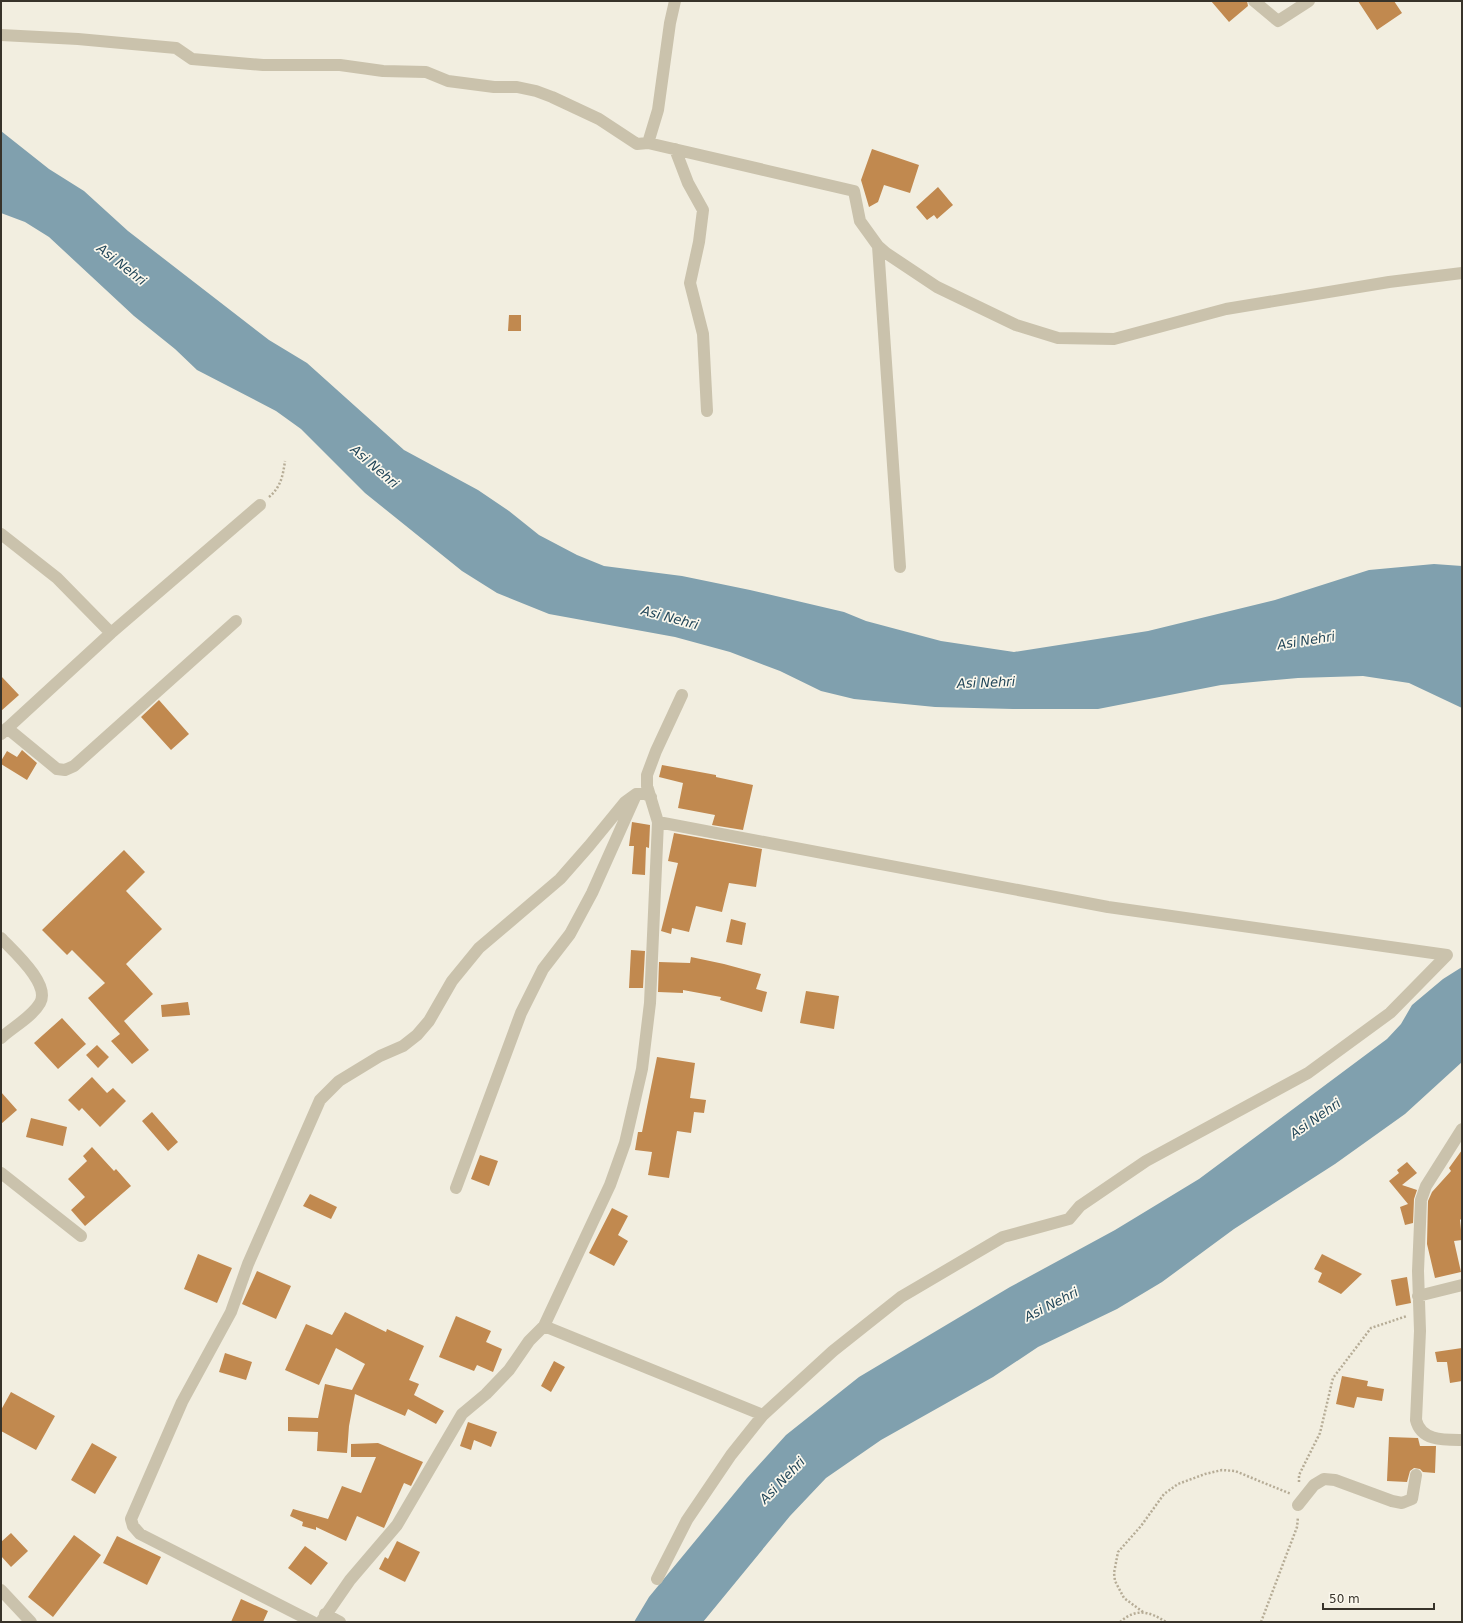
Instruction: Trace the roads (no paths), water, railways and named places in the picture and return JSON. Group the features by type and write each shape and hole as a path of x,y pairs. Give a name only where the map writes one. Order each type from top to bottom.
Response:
{"street":[{"path":"648,143 658,110 670,23 675,1"},
{"path":"1254,1 1278,21 1309,1"},
{"path":"1,34 176,48 192,59 200,60 263,65 340,65 383,71 426,72 448,81 536,91 552,96 599,119 636,144 648,143 854,191 860,221 878,246 937,287 1016,325 1058,338 1114,339 1226,309 1389,282 1462,273"},
{"path":"675,149 688,183 703,210 699,242 690,283 703,334 707,411"},
{"path":"878,246 900,567"},
{"path":"236,621 74,766 65,770 58,769 4,731 111,632 260,505"},
{"path":"1,534 57,578 111,632"},
{"path":"340,1622 323,1618 350,1580 397,1525 462,1414 486,1394 509,1370 529,1341 544,1326 596,1218 610,1185 625,1143 642,1069 650,1003 658,822 647,786 648,775 656,751 682,695"},
{"path":"313,1622 140,1534 133,1526 131,1519 182,1402 231,1312 248,1264 320,1100 340,1081 380,1056 403,1046 417,1035 428,1022 452,981 479,948 560,878 589,846 625,802 636,794 644,794 651,797"},
{"path":"456,1188 521,1013 543,969 570,934 592,893 636,794"},
{"path":"657,1579 687,1520 731,1455 763,1415 833,1351 901,1297 1003,1237 1068,1219 1080,1206 1146,1161 1308,1073 1390,1014 1448,955 1108,907 658,822"},
{"path":"1,938 40,981 42,993 41,1002 32,1012 1,1038"},
{"path":"1462,1129 1426,1186 1421,1200 1418,1296 1420,1331 1416,1406 1417,1427 1422,1433 1437,1439 1462,1440"},
{"path":"1,1173 81,1236"},
{"path":"1418,1296 1462,1285"},
{"path":"544,1326 763,1415"},
{"path":"1298,1501 1314,1485 1324,1479 1335,1480 1392,1501 1402,1503 1412,1498 1416,1475"},
{"path":"1,1590 31,1622"}],"water":[{"name":"Asi Nehri","path":"1,131 49,169 84,191 128,231 269,340 307,363 404,450 478,490 509,511 539,535 577,555 604,566 682,576 750,590 844,612 866,621 941,641 1014,652 1148,631 1275,600 1369,570 1434,564 1462,566 1462,708 1409,683 1363,676 1298,678 1221,685 1098,709 935,707 854,699 821,691 780,671 730,652 675,637 549,614 497,593 462,571 365,493 301,429 276,411 197,370 175,349 134,316 49,237 25,222 1,213"},
{"name":"Asi Nehri","path":"1462,967 1462,1062 1405,1114 1335,1164 1234,1229 1162,1282 1117,1309 1038,1347 993,1377 881,1440 826,1478 790,1516 703,1622 634,1622 649,1597 747,1478 786,1435 859,1377 1010,1287 1115,1230 1199,1179 1387,1039 1401,1024 1412,1005 1443,979"}]}
